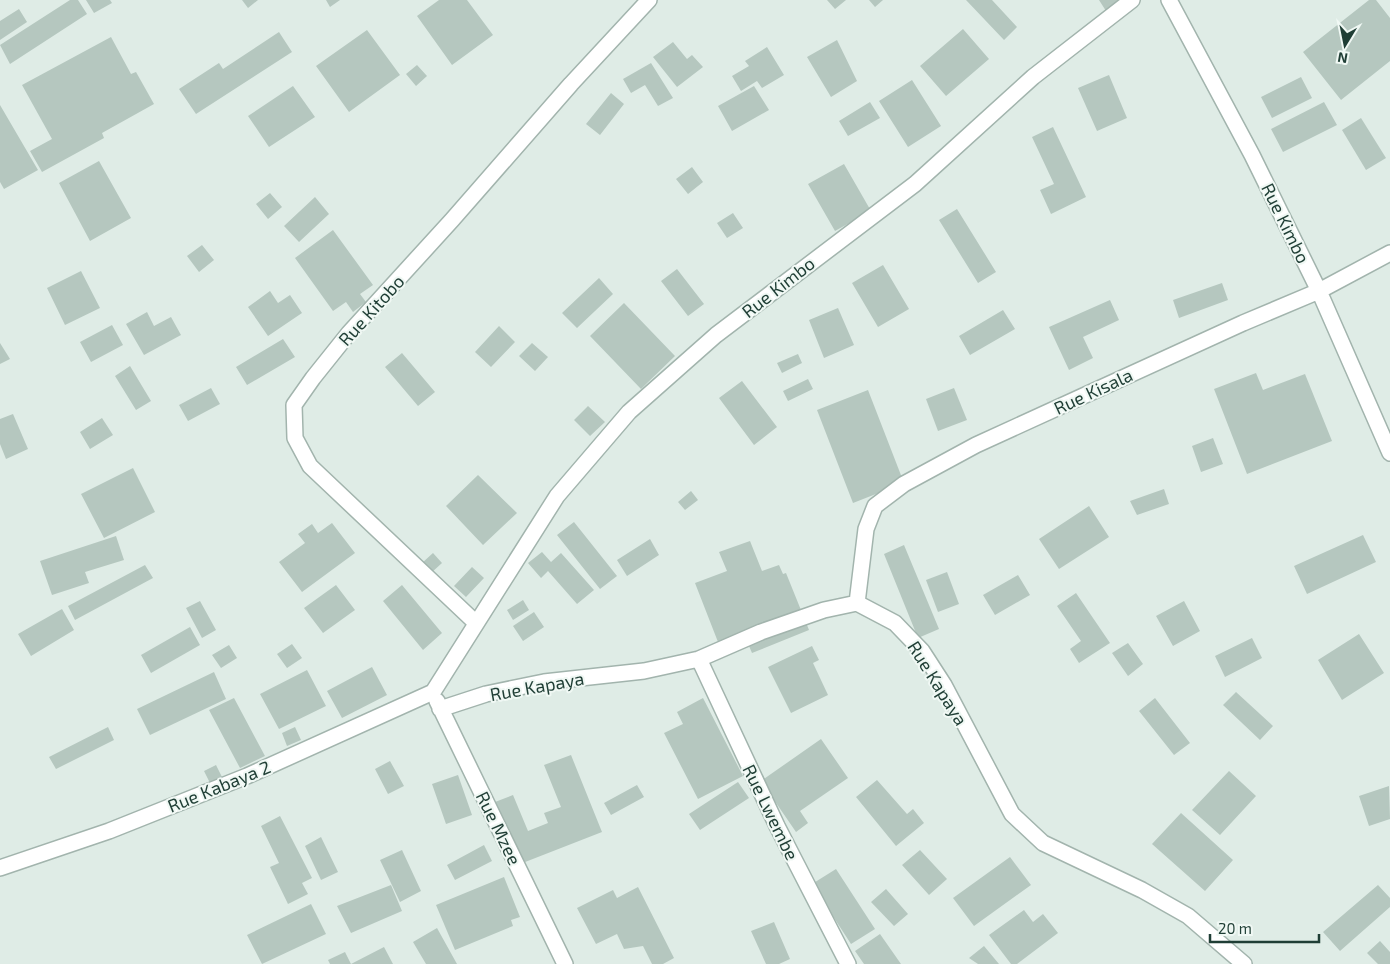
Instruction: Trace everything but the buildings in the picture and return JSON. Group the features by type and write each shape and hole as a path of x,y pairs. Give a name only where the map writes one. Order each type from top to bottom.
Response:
{"street":[{"name":"Rue Kitobo","path":"476,623 310,466 295,438 294,405 312,378 349,333 452,220 571,84 649,0"},
{"name":"Rue Kimbo","path":"433,692 557,496 629,412 716,335 914,184 1033,77 1132,0"},
{"name":"Rue Kimbo","path":"1169,0 1252,155 1320,291 1390,453"},
{"name":"Rue Kisala","path":"858,603 866,529 875,506 904,484 976,445 1234,327 1320,291 1390,253"},
{"name":"Rue Kapaya","path":"440,709 486,694 544,682 644,671 700,659 761,632 824,610 858,603 896,623 922,651 944,685 1012,814 1043,843 1142,890 1188,916 1244,964"},
{"name":"Rue Lwembe","path":"700,659 777,826 848,964"},
{"name":"Rue Mzee","path":"433,692 565,964"},
{"name":"Rue Kabaya 2","path":"0,868 109,831 247,776 433,692"}]}
